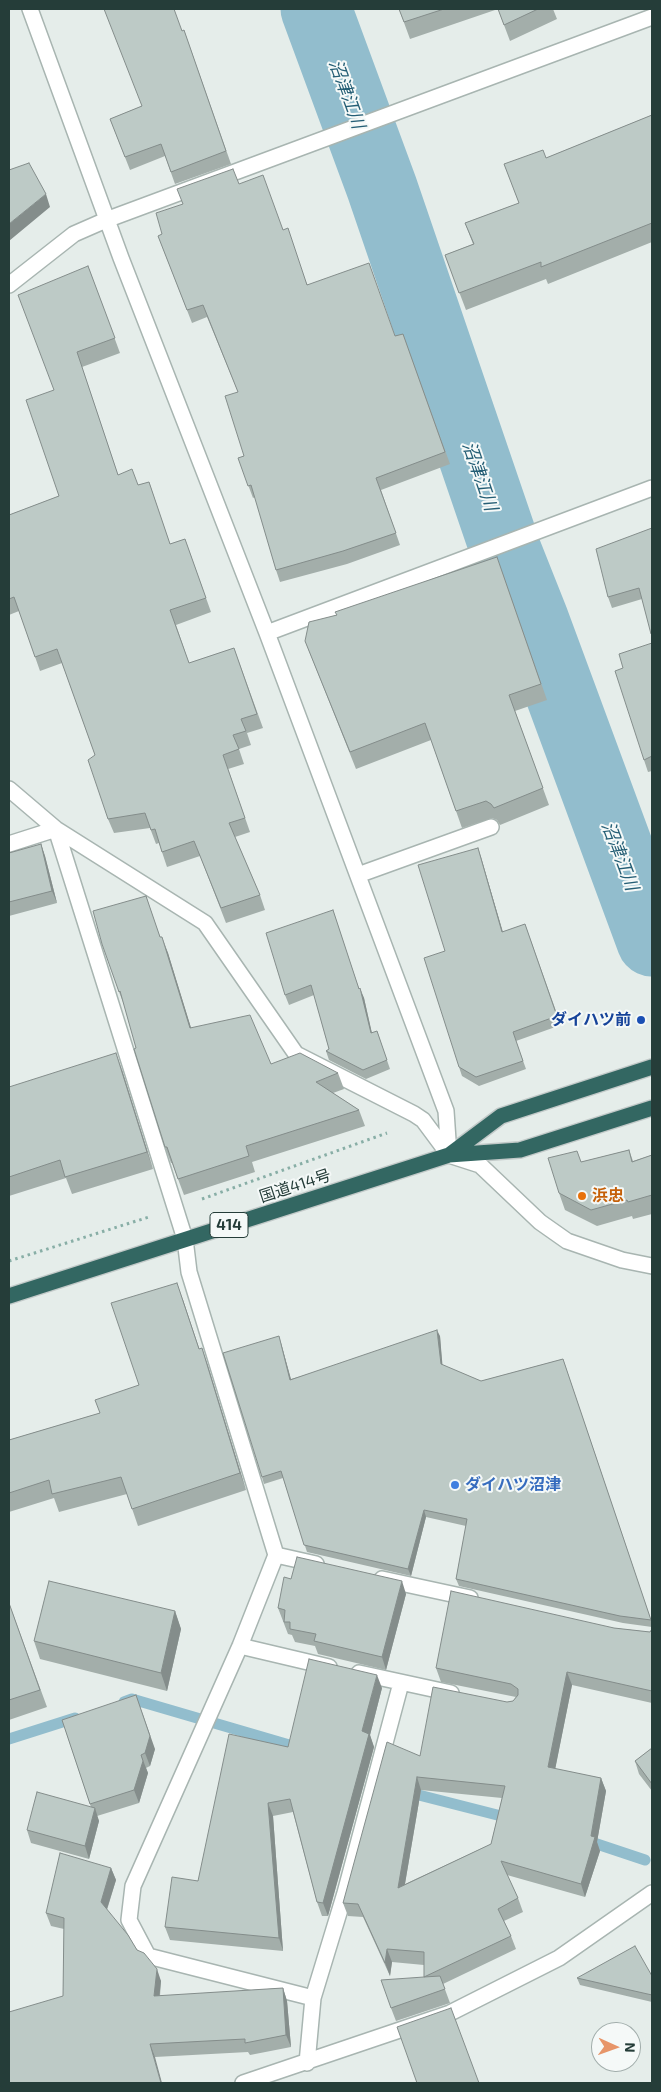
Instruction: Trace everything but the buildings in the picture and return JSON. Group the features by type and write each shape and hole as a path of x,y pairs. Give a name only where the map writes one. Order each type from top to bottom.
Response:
{"highway":[{"name":"国道414号","path":"449,1155 501,1116 652,1067"},
{"name":"国道414号","path":"9,1296 449,1155 520,1150 652,1108"}],"street":[{"path":"30,9 106,220 267,633 446,1111 449,1155"},
{"path":"9,285 74,234 106,220 652,17"},
{"path":"267,633 652,488"},
{"path":"9,790 56,829 205,923 296,1054 423,1120 449,1155 480,1165 540,1222 568,1241 622,1260 652,1266"},
{"path":"358,875 491,827"},
{"path":"9,844 56,829"},
{"path":"56,829 185,1239 189,1272 276,1556 240,1646 133,1886 129,1920 148,1956 313,1998"},
{"path":"276,1556 332,1568"},
{"path":"368,1576 485,1602"},
{"path":"240,1646 400,1683 466,1696"},
{"path":"307,2063 313,1998 345,1893 400,1683"},
{"path":"243,2083 307,2063 450,2013 559,1958 652,1893"}],"path":[{"path":"9,1261 175,1208 423,1120"}],"waterway":[{"name":"沼津江川","path":"316,9 382,188 506,551 652,941"},
{"path":"124,1702 132,1699 303,1749"},
{"path":"9,1739 75,1718"},
{"path":"407,1792 513,1819"},
{"path":"585,1840 645,1860"}],"place":[{"name":"ダイハツ前","path":"641,1020"},
{"name":"浜忠","path":"582,1196"},
{"name":"ダイハツ沼津","path":"455,1485"}]}
